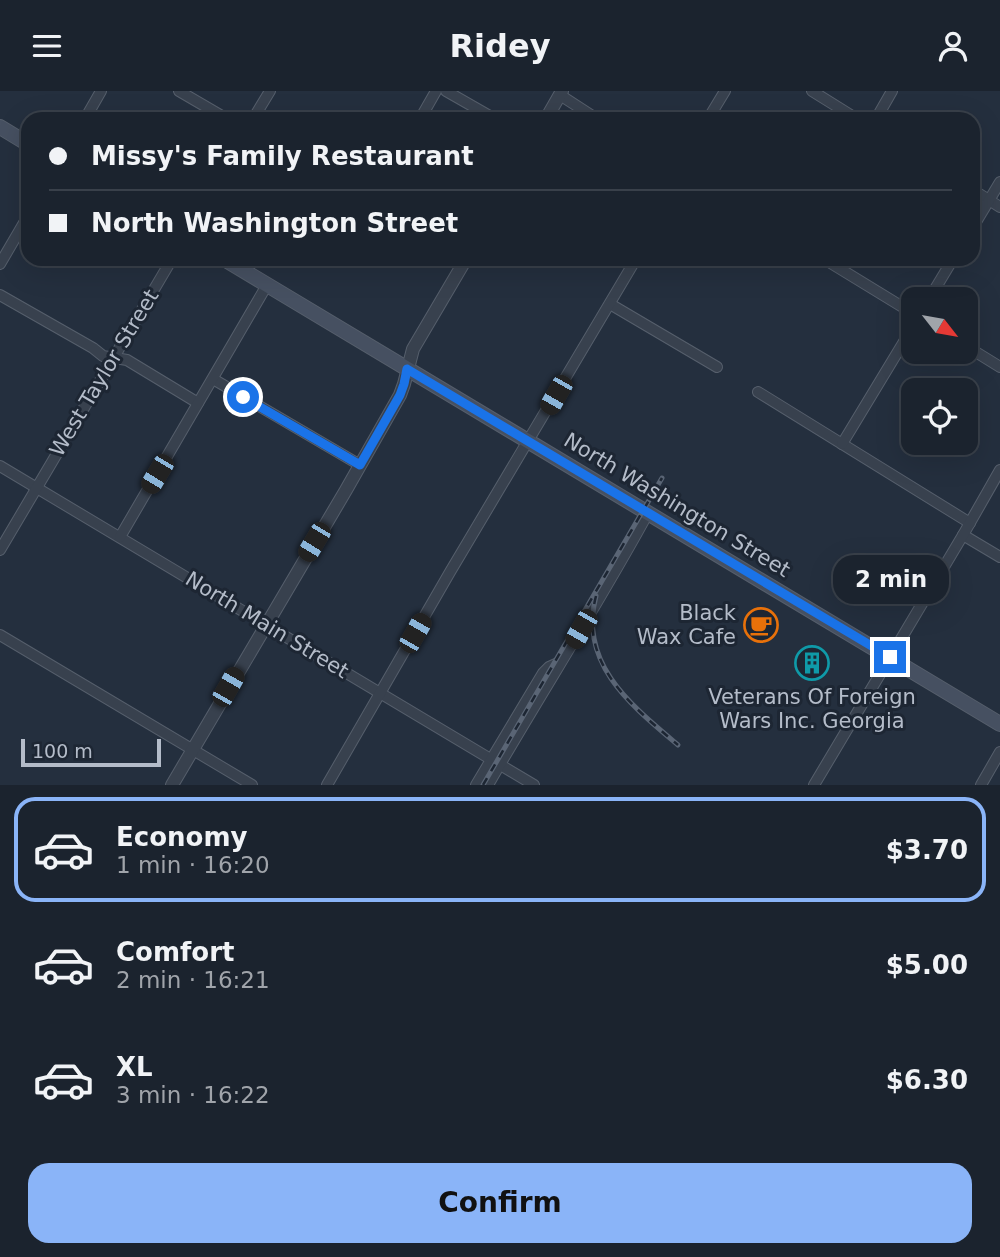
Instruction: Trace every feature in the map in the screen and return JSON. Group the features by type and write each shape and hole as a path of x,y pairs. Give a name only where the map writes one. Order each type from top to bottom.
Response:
{"main road":[{"path":"0,127 21,140"},
{"name":"North Washington Street","path":"236,266 1000,724"}],"street":[{"path":"89,112 101,91"},
{"path":"179,91 216,112"},
{"path":"257,112 270,91"},
{"path":"424,112 436,91"},
{"path":"446,91 483,112"},
{"path":"712,112 725,91"},
{"path":"812,91 846,112"},
{"path":"880,112 892,91"},
{"path":"550,112 561,93 587,112"},
{"path":"980,215 1000,182"},
{"path":"980,194 1000,207"},
{"path":"0,264 21,228"},
{"name":"West Taylor Street","path":"0,550 168,266"},
{"path":"172,785 400,395 413,349 461,266"},
{"path":"327,785 632,266"},
{"path":"835,266 901,306"},
{"path":"936,287 949,266"},
{"path":"120,537 267,285"},
{"path":"0,295 103,356 127,360 198,403"},
{"path":"610,304 717,367"},
{"path":"842,444 901,346"},
{"path":"978,353 1000,367"},
{"path":"213,379 360,465"},
{"path":"758,392 970,523"},
{"name":"North Main Street","path":"0,466 534,785"},
{"path":"814,785 1000,470"},
{"path":"488,785 496,761 542,673 561,663 648,513"},
{"path":"963,535 1000,557"},
{"path":"0,635 252,785"},
{"path":"981,785 1000,752"},
{"path":"476,785 496,761"}],"railway":[{"path":"483,785 662,478"},
{"path":"596,596 592,620 602,663 627,699 678,745"}],"place":[{"name":"Black Wax Cafe","path":"761,625"},
{"name":"Veterans Of Foreign Wars Inc. Georgia","path":"812,663"}],"route":[{"path":"243,397 360,465 400,395 407,369 890,657"}]}
